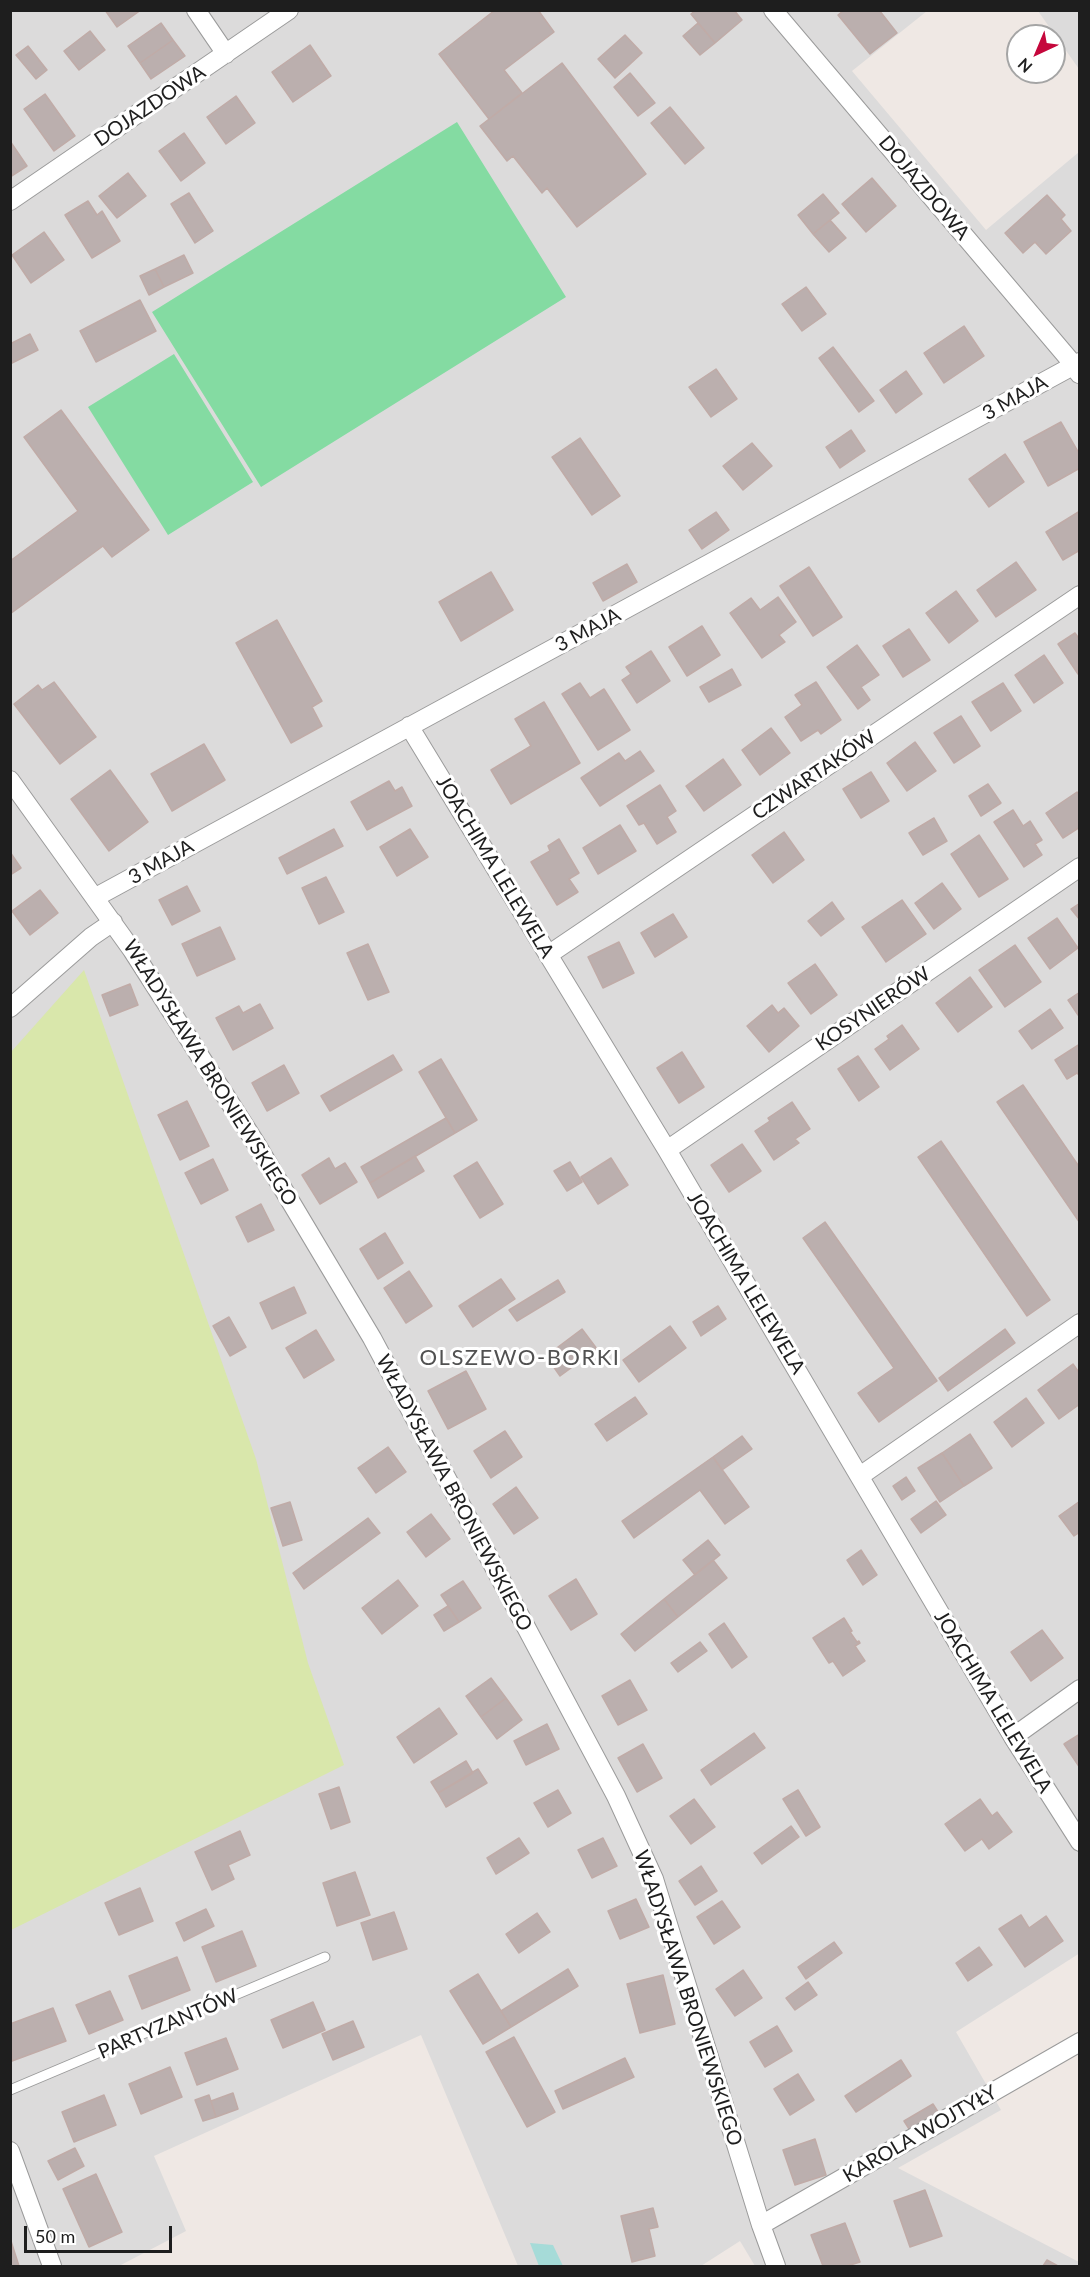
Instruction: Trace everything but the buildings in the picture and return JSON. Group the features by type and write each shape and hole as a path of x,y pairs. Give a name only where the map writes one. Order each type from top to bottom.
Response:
{"street":[{"path":"196,10 226,54"},
{"name":"DOJAZDOWA","path":"10,201 289,10"},
{"name":"DOJAZDOWA","path":"773,10 1078,367"},
{"name":"3 MAJA","path":"96,897 1078,367"},
{"name":"CZWARTAKÓW","path":"548,955 1080,595"},
{"name":"JOACHIMA LELEWELA","path":"410,726 667,1150 1012,1737 1080,1842"},
{"name":"WŁADYSŁAWA BRONIEWSKIEGO","path":"10,780 113,922 255,1142 372,1338 630,1825 654,1879 761,2225 776,2266"},
{"name":"KOSYNIERÓW","path":"667,1150 1080,867"},
{"path":"13,1000 113,922"},
{"path":"860,1476 1080,1323"},
{"path":"1012,1737 1080,1689"},
{"name":"KAROLA WOJTYŁY","path":"761,2225 1080,2042"},
{"path":"10,2151 52,2266"}],"lane":[{"name":"PARTYZANTÓW","path":"10,2090 325,1957"}],"shaded area":[{"path":"11,11 927,11 852,71 986,230 1079,152 1080,1953 956,2032 1001,2110 898,2168 1079,2262 1079,2266 755,2266 740,2241 701,2266 518,2266 421,2035 154,2156 186,2231 119,2266 11,2266"},
{"path":"1038,11 1079,11 1079,69 1066,51 1066,24 1047,24"}],"green space":[{"path":"457,122 566,297 261,487 152,312"},
{"path":"174,354 253,482 168,535 88,407"},
{"path":"84,970 256,1459 308,1663 344,1765 11,1930 11,1052"}],"water":[{"path":"530,2243 553,2245 563,2266 539,2266"}],"district":[{"name":"OLSZEWO-BORKI","path":"520,1358"}]}
